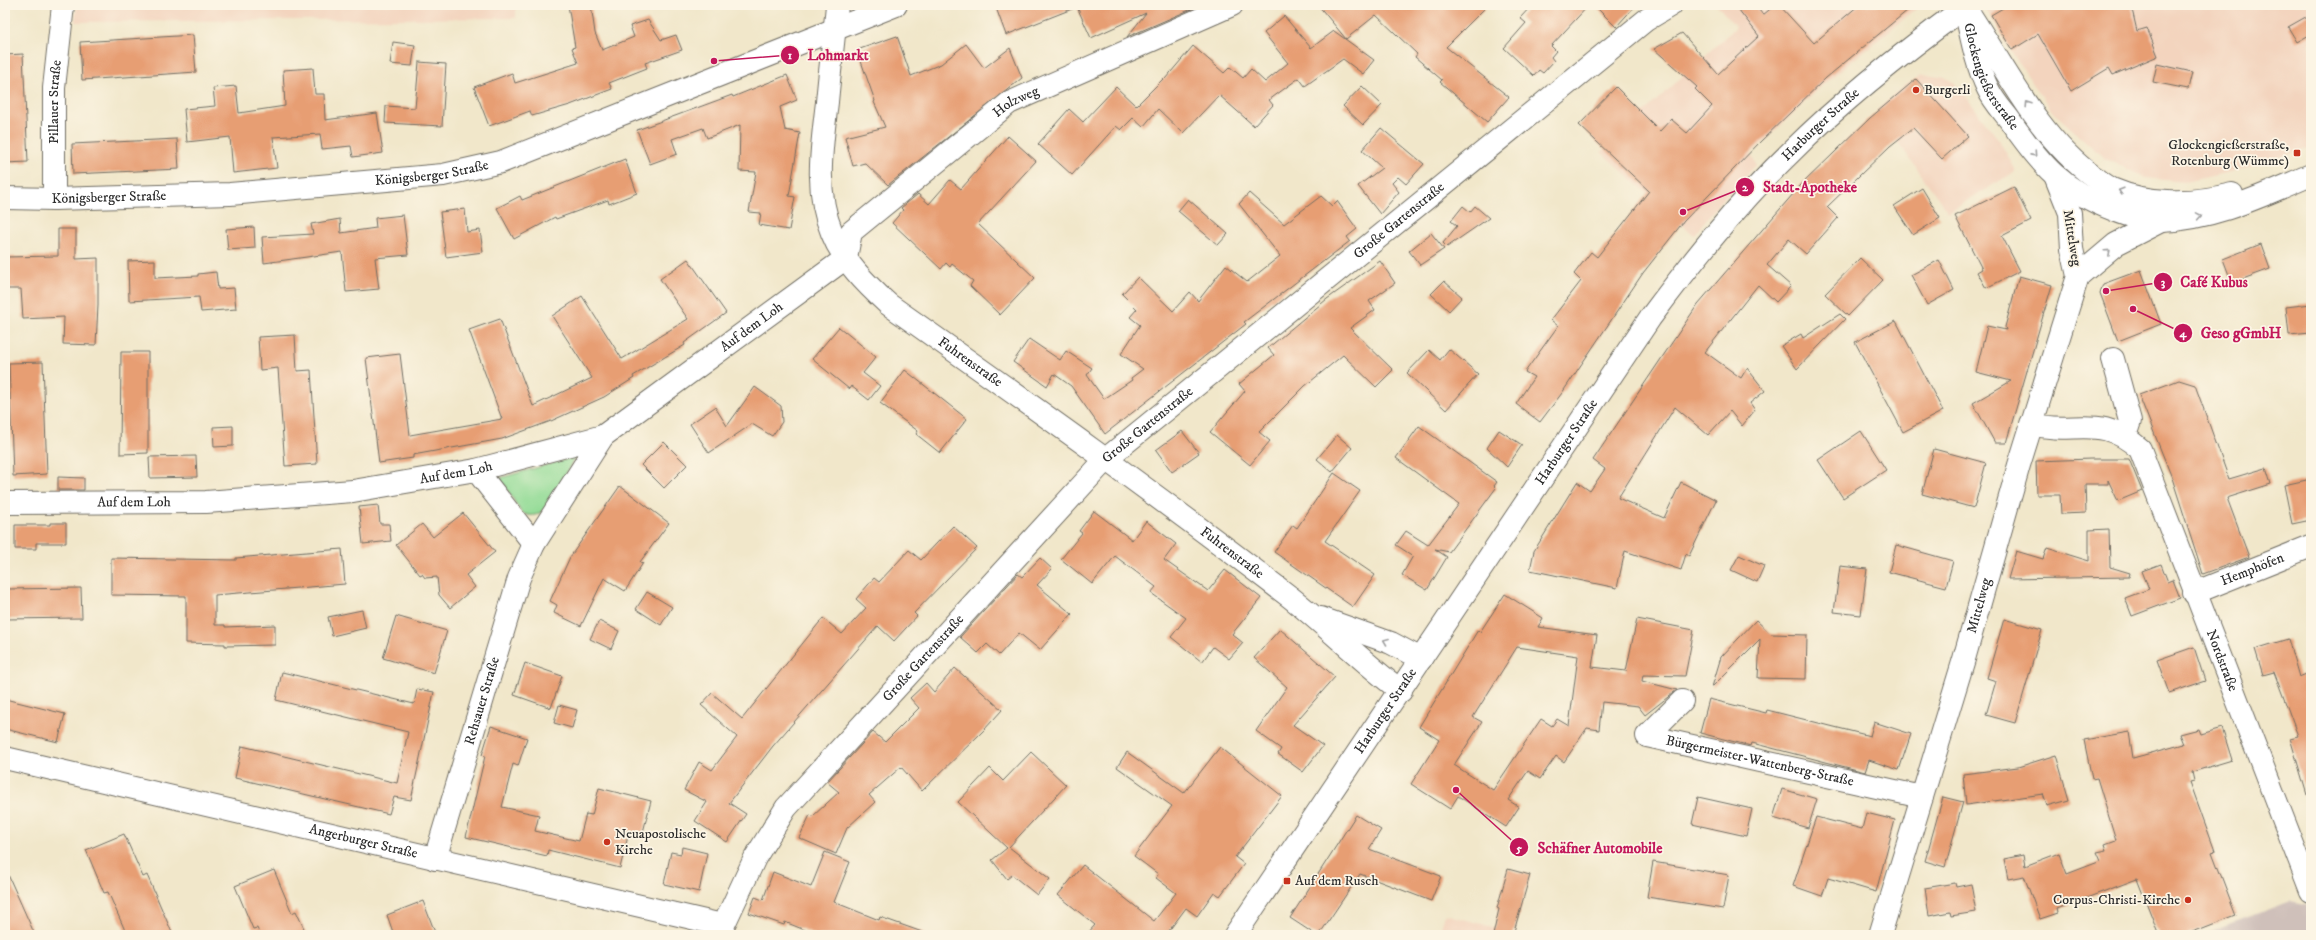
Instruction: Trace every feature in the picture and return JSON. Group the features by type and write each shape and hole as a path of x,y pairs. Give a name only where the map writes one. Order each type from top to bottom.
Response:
{"street":[{"name":"Pillauer Straße","path":"54,199 54,88 63,5"},
{"name":"Fuhrenstraße","path":"837,5 820,173 824,209 832,235 846,258 864,282 888,304 1107,458 1310,614 1372,669 1401,691"},
{"name":"Königsberger Straße","path":"5,198 54,199 230,194 443,175 501,162 834,31 896,5"},
{"name":"Holzweg","path":"846,258 851,232 1009,103 1232,5"},
{"name":"Große Gartenstraße","path":"720,930 755,858 786,808 1107,458 1640,25 1672,5"},
{"name":"Glockengießerstraße","path":"1966,6 2033,112 2073,162 2112,189 2158,202 2214,199 2311,174"},
{"name":"Glockengießerstraße","path":"1966,6 1974,53 1989,90 2027,146 2056,178 2081,196 2134,218 2161,221 2199,216 2230,209 2311,174"},
{"name":"Harburger Straße","path":"1235,935 1401,691 1650,318 1698,254 1793,150 1896,58 1966,6"},
{"name":"Mittelweg","path":"1880,935 2031,424 2078,276 2072,249 2070,213 2056,178"},
{"name":"Mittelweg","path":"2078,276 2116,244 2161,221"},
{"name":"Auf dem Loh","path":"5,503 214,501 353,491 476,470 603,436 846,258"},
{"path":"2112,359 2130,421 2125,436"},
{"name":"Nordstraße","path":"2031,424 2043,427 2108,428 2125,436 2140,449 2194,593 2306,860 2311,891"},
{"name":"Rehsauer Straße","path":"434,859 519,578 534,544 603,436"},
{"path":"476,470 534,544"},
{"name":"Hemphöfen","path":"2194,593 2311,546"},
{"name":"Fuhrenstraße","path":"1310,614 1391,643 1421,659"},
{"name":"Bürgermeister-Wattenberg-Straße","path":"1682,701 1647,736 1922,797"},
{"name":"Angerburger Straße","path":"5,758 434,859 720,930"}],"shaded area":[{"path":"77,5 516,5 516,18 75,22"},
{"path":"1717,5 1921,5 1827,81 1751,154 1756,165 1716,207 1694,235 1601,152 1736,27"},
{"path":"1984,5 2311,5 2311,147 2236,171 2184,182 2146,178 2104,158 2052,111 2018,62"},
{"path":"1934,75 1945,77 1955,84 1964,94 1999,140 2016,171 1948,212 1876,111 1905,85 1921,76"},
{"path":"2290,901 2311,905 2311,935 2201,935"},
{"path":"1445,914 1521,935 1439,935"}],"green space":[{"path":"575,457 550,503 536,515 528,515 521,512 500,478"}],"building":[{"path":"568,5 591,5 595,33 602,50 634,37 630,26 648,20 661,40 676,35 682,50 645,63 647,68 609,83 612,89 570,105 532,116 530,111 489,126 474,87 512,73 515,83 578,63 572,48 575,47"},
{"path":"995,5 1201,5 1127,37 1146,13 1091,38 1077,7 1006,35"},
{"path":"1318,5 1488,5 1446,47 1509,97 1487,122 1440,82 1442,80 1415,57 1417,54 1376,15 1346,39"},
{"path":"1532,5 1589,5 1551,46 1556,51 1551,57 1554,61 1543,73 1539,70 1534,76 1504,48 1526,23 1520,18"},
{"path":"1594,5 1636,5 1616,27"},
{"path":"1735,5 1755,5 1763,15 1775,5 1779,5 1814,43 1859,5 1914,5 1826,78 1760,142 1684,221 1643,273 1562,393 1540,422 1516,404 1534,377 1525,372 1558,326 1551,320 1581,281 1574,274 1591,252 1597,257 1649,191 1579,125 1616,87 1660,131 1671,119 1687,133 1712,106 1695,89 1697,87 1654,49 1682,33 1718,74 1759,36"},
{"path":"2008,5 2131,5 2137,31 2147,28 2158,56 2113,75 2109,68 2071,91 2038,34 2012,50 1991,15"},
{"path":"2311,14 2311,34 2297,42 2288,27"},
{"path":"1284,16 1311,48 1334,31 1374,60 1363,74 1343,59 1305,86 1299,78 1269,100 1273,105 1254,126 1219,95 1183,133 1158,109 1143,127 1133,118 1121,130 1116,126 1072,175 1038,144 1069,109 1083,122 1116,87 1136,106 1164,78 1165,79 1193,46 1224,73 1230,67 1243,78 1251,69 1265,82 1288,63 1264,33"},
{"path":"193,35 196,72 82,80 80,42"},
{"path":"897,36 911,76 941,64 966,44 984,68 1010,48 1022,78 888,185 865,163 853,166 845,137 885,127 874,102 875,101 857,50"},
{"path":"393,42 415,45 412,66 390,64"},
{"path":"23,54 28,162 5,163 5,55"},
{"path":"419,62 446,64 442,126 385,123 386,106 415,108"},
{"path":"2157,64 2192,72 2188,89 2153,82"},
{"path":"313,68 315,94 324,94 325,120 377,113 383,153 353,157 351,146 322,149 320,134 273,137 277,168 233,173 230,137 187,142 184,109 215,106 213,88 236,86 239,113 285,106 283,70"},
{"path":"787,75 797,100 780,107 785,130 800,133 789,196 795,197 789,230 759,225 761,213 749,212 756,172 739,171 740,125 707,138 703,128 672,139 677,154 650,164 637,130 732,95 733,97"},
{"path":"1916,79 1968,136 1942,159 1913,128 1890,146 1827,207 1838,218 1806,254 1789,239 1767,265 1791,286 1776,302 1758,285 1705,352 1741,378 1747,368 1765,391 1750,403 1755,410 1742,426 1730,411 1708,435 1675,407 1618,498 1664,518 1681,482 1716,500 1689,556 1686,554 1681,570 1625,551 1617,588 1530,570 1534,551 1577,482 1590,491 1605,469 1593,460 1698,304 1800,186 1870,118"},
{"path":"1362,86 1382,105 1363,125 1343,106"},
{"path":"1381,128 1424,164 1406,184 1398,177 1392,183 1399,192 1380,214 1358,186 1382,168 1362,150"},
{"path":"1008,136 1036,161 978,224 1035,278 1000,315 970,286 973,281 952,264 950,267 946,263 941,269 892,223 903,210 901,208 918,194 929,204 950,180 961,189"},
{"path":"177,139 179,169 73,174 72,144"},
{"path":"625,159 637,193 609,204 608,200 556,219 555,217 514,239 497,208 520,196 522,200"},
{"path":"2014,187 2031,221 2002,236 2020,271 1986,288 1977,272 1982,269 1955,216"},
{"path":"1922,188 1940,218 1913,235 1894,206"},
{"path":"1249,193 1284,224 1321,196 1332,206 1337,201 1357,229 1347,237 1350,241 1244,322 1246,324 1105,434 1071,386 1054,374 1047,386 1013,362 1029,339 1060,360 1066,351 1092,368 1087,375 1104,399 1132,380 1131,378 1143,369 1121,354 1140,325 1130,317 1137,309 1122,294 1138,277 1173,311 1190,292 1198,301 1226,265 1247,282 1280,256 1239,204"},
{"path":"1188,199 1228,234 1218,245 1178,211"},
{"path":"1463,206 1470,212 1475,206 1489,218 1447,247 1443,243 1457,226 1451,221"},
{"path":"465,209 467,232 480,230 483,252 446,257 440,212"},
{"path":"403,215 408,255 375,258 379,289 346,292 342,252 264,263 262,237 313,234 311,224 340,219 341,233 376,228 375,218"},
{"path":"254,227 255,248 228,250 226,229"},
{"path":"58,229 76,229 76,259 98,258 96,345 63,344 64,317 23,319 21,289 6,289 5,257 58,256"},
{"path":"1431,233 1444,249 1420,265 1409,251"},
{"path":"2261,244 2270,269 2232,283 2223,259"},
{"path":"1860,258 1883,280 1848,316 1825,294"},
{"path":"688,259 726,313 684,343 685,345 633,376 634,378 604,397 551,421 502,439 413,455 413,458 379,463 366,358 400,354 410,435 502,419 469,330 500,319 533,406 592,378 552,316 582,296 622,359 688,319 660,279"},
{"path":"155,260 155,278 198,276 198,274 216,272 218,289 234,288 236,309 201,312 199,297 129,301 128,261"},
{"path":"1939,260 1954,290 1927,305 1911,275"},
{"path":"1380,261 1395,283 1369,301 1375,310 1350,328 1393,370 1376,387 1343,355 1305,386 1259,432 1270,441 1250,465 1210,432 1245,391 1239,384 1274,355 1268,348 1327,299"},
{"path":"2141,270 2161,324 2118,341 2100,293 2103,284"},
{"path":"2019,276 2052,285 2006,443 1995,443 1973,403 2011,381 1976,372 1987,326 2006,330 2005,327"},
{"path":"1444,281 1462,297 1449,311 1431,294"},
{"path":"2311,304 2311,333 2289,335 2286,307"},
{"path":"1840,314 1845,319 1797,369 1781,346 1801,334 1803,338"},
{"path":"1896,321 1943,411 1903,432 1855,342"},
{"path":"839,327 876,357 863,373 880,386 869,400 851,386 849,389 812,359"},
{"path":"295,335 297,371 311,370 317,464 285,466 278,368 260,370 258,337"},
{"path":"1449,349 1478,374 1446,410 1407,373 1429,350 1440,360"},
{"path":"121,352 148,352 148,453 120,454"},
{"path":"43,362 47,474 13,476 9,363"},
{"path":"905,370 967,419 940,453 916,434 918,431 880,403"},
{"path":"2179,380 2195,385 2229,479 2266,468 2271,484 2227,498 2249,557 2203,574 2172,478 2139,395"},
{"path":"755,387 781,406 782,422 772,436 752,424 709,453 690,424 715,407 727,426"},
{"path":"233,426 233,446 214,447 213,427"},
{"path":"1419,426 1497,482 1494,486 1496,488 1449,552 1435,549 1447,557 1427,590 1402,575 1413,556 1396,545 1406,531 1428,545 1459,504 1396,458"},
{"path":"1499,430 1522,445 1507,467 1487,448"},
{"path":"1182,431 1199,453 1172,472 1156,450"},
{"path":"1861,431 1886,470 1843,498 1818,460"},
{"path":"1337,435 1352,448 1332,472 1317,459"},
{"path":"664,442 687,465 664,488 641,465"},
{"path":"1934,449 1986,463 1974,508 1922,494"},
{"path":"196,456 197,477 150,478 149,457"},
{"path":"2129,459 2142,491 2118,501 2108,480 2108,484 2085,484 2086,513 2061,514 2060,495 2037,495 2036,461"},
{"path":"1334,473 1360,491 1325,541 1375,575 1353,607 1274,552 1293,525 1297,528"},
{"path":"58,477 84,478 84,490 58,490"},
{"path":"2311,479 2311,520 2292,524 2284,485"},
{"path":"620,486 669,523 640,562 643,563 625,591 604,578 581,626 554,613 557,605 550,601 570,557"},
{"path":"378,505 380,524 389,524 391,541 363,544 359,507"},
{"path":"1094,511 1132,540 1146,521 1176,544 1164,560 1208,591 1225,570 1261,598 1232,634 1243,643 1229,659 1213,647 1202,662 1171,637 1186,618 1151,593 1156,587 1115,556 1092,584 1061,559 1082,533 1079,531"},
{"path":"463,513 495,552 466,575 475,587 450,608 439,595 437,577 425,578 422,574 420,575 396,545 422,524 433,537"},
{"path":"50,523 66,523 66,543 36,543 36,549 15,549 15,525 50,525"},
{"path":"953,526 977,548 914,613 917,616 894,641 878,626 773,746 729,803 746,814 727,842 695,821 707,802 684,790 699,762 712,770 737,737 701,705 712,693 742,719 823,618 842,634 866,608 856,599 874,578 879,582 909,550 921,560"},
{"path":"2109,529 2110,567 2130,573 2129,577 2008,579 2016,551 2043,559 2047,548 2089,561 2089,530"},
{"path":"1896,545 1953,561 1946,587 1889,572"},
{"path":"342,549 345,584 215,595 215,625 225,625 225,627 275,625 275,645 225,646 225,644 186,643 186,596 111,595 111,558 236,560 236,558"},
{"path":"1739,555 1764,566 1757,582 1731,570"},
{"path":"1040,558 1052,569 1037,585 1072,614 1040,650 1019,633 999,655 987,644 978,653 960,637 1018,574 1022,577"},
{"path":"2161,564 2168,582 2173,580 2180,598 2132,616 2125,598 2149,589 2142,571"},
{"path":"1840,566 1867,569 1861,615 1834,612"},
{"path":"81,588 82,618 5,619 5,589"},
{"path":"647,592 672,607 661,625 636,609"},
{"path":"1505,594 1543,618 1538,627 1597,635 1592,667 1626,671 1637,619 1694,630 1685,676 1643,675 1642,681 1677,690 1645,715 1638,706 1602,702 1599,730 1587,728 1564,762 1556,756 1540,779 1528,771 1508,800 1519,807 1506,827 1458,796 1450,809 1411,784 1439,740 1419,727 1478,630 1480,632","holes":["1517,647 1578,656 1569,726 1557,719 1552,726 1541,719 1493,790 1454,765 1482,722 1473,717"]},
{"path":"362,610 366,628 332,636 328,617"},
{"path":"396,616 447,631 434,673 383,658"},
{"path":"2004,619 2042,630 2015,723 1986,715 1996,681 1987,678"},
{"path":"1756,620 1771,634 1807,635 1806,679 1758,678 1760,639 1712,687 1721,657"},
{"path":"599,621 619,631 611,649 590,639"},
{"path":"1280,629 1335,677 1293,725 1323,746 1303,772 1278,754 1281,749 1256,731 1287,687 1254,658"},
{"path":"2288,639 2299,677 2311,672 2311,794 2307,795 2290,738 2298,736 2274,672 2263,675 2255,649"},
{"path":"2194,647 2205,681 2169,693 2157,660"},
{"path":"525,663 562,676 551,708 514,695"},
{"path":"955,668 1002,710 984,730 922,791 901,767 869,795 875,802 847,828 836,854 799,838 810,815 813,816 839,792 827,782 873,732 885,742 919,708 910,698 926,683 934,692"},
{"path":"282,672 414,704 417,689 434,692 411,800 394,797 389,814 235,778 242,746 397,783 408,732 276,700"},
{"path":"5,699 65,714 58,742 5,729"},
{"path":"1709,699 1766,713 1767,710 1870,736 1874,722 1911,734 1899,770 1869,760 1865,772 1752,743 1751,746 1700,733"},
{"path":"559,705 577,710 572,728 554,723"},
{"path":"491,726 527,738 518,766 513,764 502,807 539,815 535,831 579,841 586,814 592,815 599,788 651,801 642,836 629,832 620,868 548,850 547,856 466,837 485,756 482,755"},
{"path":"2222,728 2232,760 2192,772 2194,781 2190,782 2215,851 2212,852 2236,915 2185,935 2159,935 2137,879 2057,909 2058,913 2040,919 2024,876 2008,879 2004,859 2023,855 2025,866 2059,853 2067,874 2101,861 2097,852 2107,850 2105,844 2116,840 2097,778 2092,779 2084,740 2129,732 2133,758 2184,744 2180,734 2199,729 2201,734"},
{"path":"1220,747 1282,796 1235,857 1244,864 1220,896 1214,892 1197,916 1186,908 1168,932 1172,935 1086,935 1095,925 1058,895 1083,865 1154,921 1176,893 1156,878 1158,874 1134,856 1172,806 1117,767 1127,752 1184,793"},
{"path":"1031,752 1066,785 1009,847 1050,879 1037,895 1012,875 1007,879 992,860 1007,848 958,802 990,768 1003,781"},
{"path":"2056,755 2069,800 2047,806 2043,794 1966,805 1963,774 2018,767"},
{"path":"1782,789 1817,799 1808,828 1773,818"},
{"path":"1698,797 1752,809 1746,836 1692,824"},
{"path":"1943,797 1963,802 1945,867 1925,861"},
{"path":"1866,813 1895,820 1876,892 1828,878 1822,896 1793,886 1816,817 1862,829"},
{"path":"1356,815 1381,830 1369,849 1441,876 1431,901 1360,874 1319,935 1316,935 1290,918"},
{"path":"124,834 143,877 147,875 173,935 127,935 108,892 104,893 86,850"},
{"path":"682,847 707,853 699,892 664,884 671,852 681,854"},
{"path":"825,852 850,862 834,902 879,920 880,917 925,933 924,935 817,935 785,922 784,925 749,913 755,897 763,900 773,872 811,887"},
{"path":"1653,862 1729,875 1723,909 1647,897"},
{"path":"5,868 35,935 5,935"},
{"path":"1508,869 1530,875 1513,935 1493,935 1499,909 1497,908"},
{"path":"274,870 292,913 296,911 307,935 260,935 257,928 253,929 235,886"},
{"path":"1955,883 1956,887 1971,884 1976,912 1951,916 1950,912 1929,916 1925,888"},
{"path":"423,901 436,935 394,935 387,915"}],"place":[{"name":"Lohmarkt","path":"714,61"},
{"name":"Burgerli","path":"1916,90"},
{"name":"Glockengießerstraße, Rotenburg (Wümme)","path":"2297,153"},
{"name":"Stadt-Apotheke","path":"1683,212"},
{"name":"Café Kubus","path":"2106,291"},
{"name":"Geso gGmbH","path":"2133,309"},
{"name":"Schäfner Automobile","path":"1456,790"},
{"name":"Neuapostolische Kirche","path":"607,842"},
{"name":"Auf dem Rusch","path":"1287,881"},
{"name":"Corpus-Christi-Kirche","path":"2188,900"}]}
